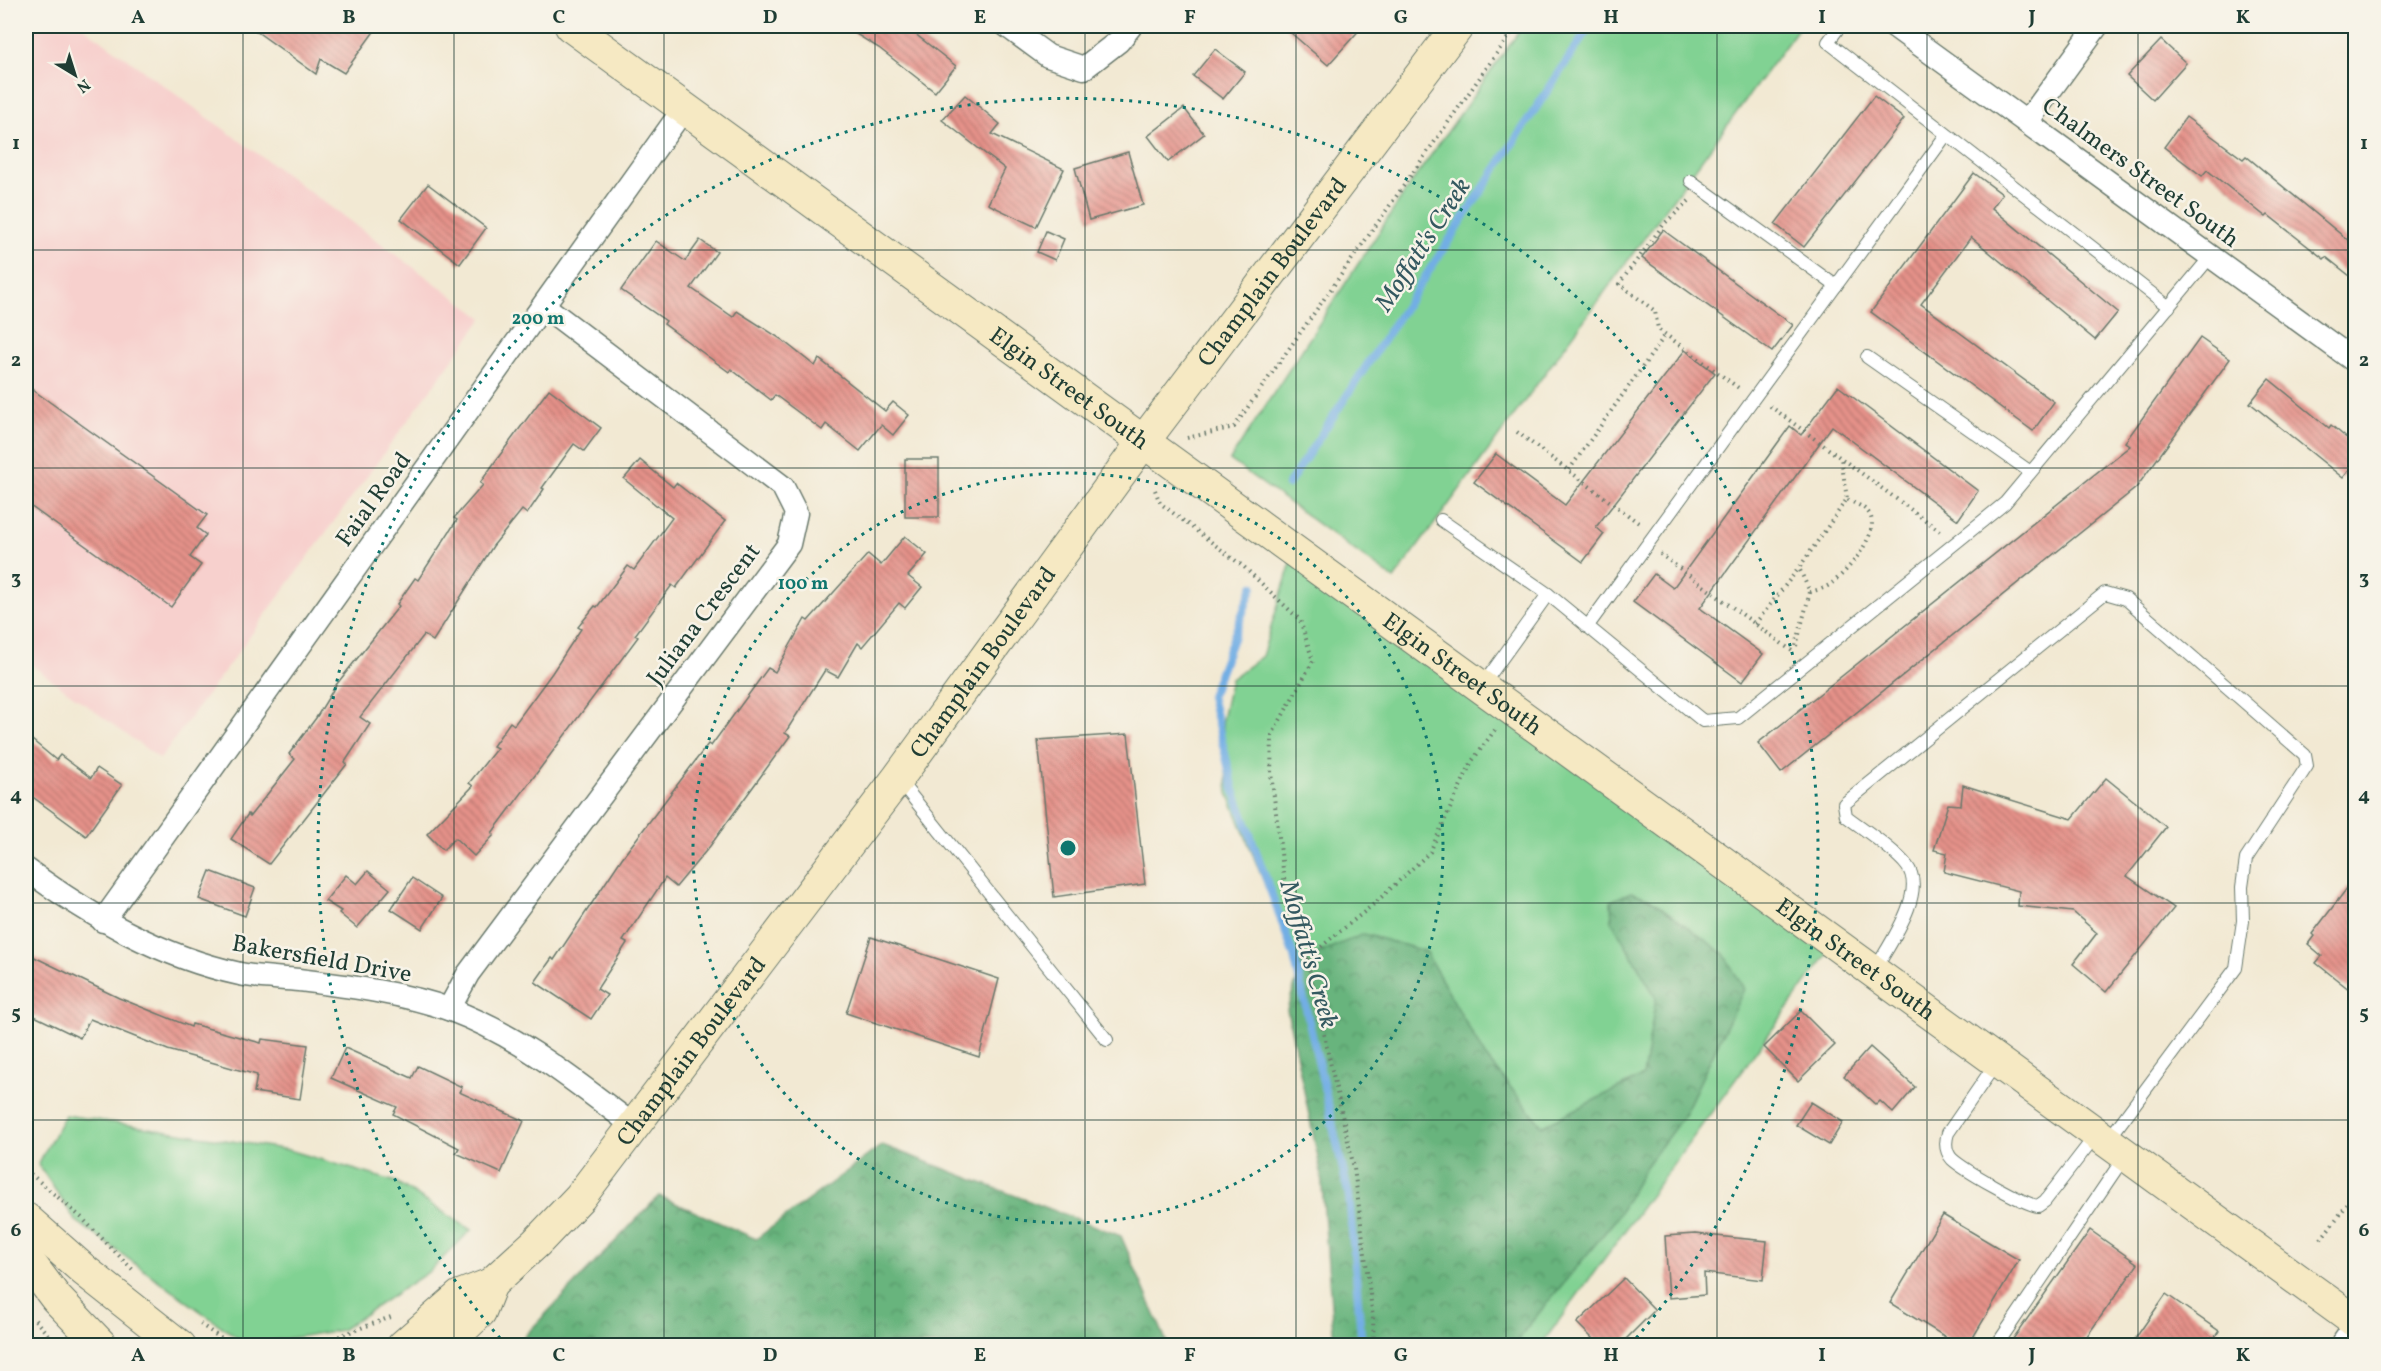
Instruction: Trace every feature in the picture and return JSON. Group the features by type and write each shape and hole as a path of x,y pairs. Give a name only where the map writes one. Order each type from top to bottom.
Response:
{"street":[{"name":"Elgin Street South","path":"571,26 686,107 2355,1323"},
{"path":"1007,26 1048,56 1084,68 1119,41 1131,26"},
{"name":"Champlain Boulevard","path":"403,1346 460,1296 491,1284 536,1243 580,1197 898,778 1143,442 1458,26"},
{"name":"Chalmers Street South","path":"1894,26 2355,362"},
{"path":"2027,122 2097,26"},
{"name":"Faial Road","path":"103,921 686,107"},
{"name":"Juliana Crescent","path":"449,1009 468,974 789,544 796,513 783,487 544,306"},
{"name":"Bakersfield Drive","path":"26,869 103,921 170,952 241,974 355,987 449,1009 501,1032 548,1060 634,1126"},
{"path":"26,1219 85,1271 189,1334"},
{"path":"26,1258 56,1298 102,1346"},
{"name":"Champlain Boulevard","path":"444,1346 480,1312 491,1284"},
{"path":"2341,1346 2355,1323"}],"lane":[{"path":"1840,26 1828,42 2169,307"},
{"path":"1587,627 1946,135"},
{"path":"1691,182 1836,286"},
{"path":"1442,520 1548,594 1703,721 1738,718 2005,503 2029,471 2211,256"},
{"path":"1867,357 2029,471"},
{"path":"1874,972 1912,900 1914,880 1907,866 1846,816 1844,804 2105,593 2126,599 2305,755 2307,766 2246,859 2242,887 2243,921 2236,968 2110,1143 1996,1346"},
{"path":"1482,687 1548,594"},
{"path":"898,778 1107,1040"},
{"path":"1998,1062 1948,1133 1945,1144 1952,1158 2022,1202 2038,1206 2110,1143"}],"path":[{"path":"1184,438 1234,427 1516,26"},
{"path":"1569,470 1666,334"},
{"path":"1517,432 1569,470 1651,540 1794,653 1810,592 1799,568"},
{"path":"1755,624 1799,568 1847,499 1841,457"},
{"path":"1155,490 1160,503 1244,567 1300,620 1313,661 1272,735 1271,773 1288,909 1307,958 1354,1168 1374,1318 1374,1346"},
{"path":"1810,592 1832,584 1851,565 1868,540 1873,525 1869,512 1847,499"},
{"path":"1307,958 1374,904 1430,852 1473,761 1495,729"},
{"path":"26,1170 82,1218 143,1278"},
{"path":"2321,1239 2355,1193"},
{"path":"304,1346 323,1342 371,1325"},
{"path":"189,1334 232,1346"}],"shaded area":[{"path":"26,26 82,26 483,318 160,759 26,661"}],"green space":[{"path":"1523,26 1800,26 1394,579 1230,460 1411,183"},
{"path":"1294,553 1834,945 1541,1345 1363,1345 1350,1207 1288,942 1228,793 1222,719 1231,679 1262,656"},
{"path":"1631,892 1650,899 1724,954 1744,989 1684,1115 1645,1168 1616,1219 1525,1330 1516,1345 1334,1345 1321,1172 1287,1010 1303,959 1364,934 1425,951 1485,1056 1542,1126 1643,1076 1656,998 1612,921 1611,901"},
{"path":"65,1115 289,1150 396,1182 471,1230 430,1271 341,1330 247,1345 75,1220 38,1164"},
{"path":"882,1145 1121,1236 1168,1345 516,1345 659,1196 756,1239"}],"building":[{"path":"249,26 378,26 344,73 321,59 316,74"},
{"path":"843,26 905,26 956,66 935,92 879,48"},
{"path":"1283,26 1363,26 1328,65"},
{"path":"2161,40 2186,63 2153,100 2127,76"},
{"path":"1215,49 1245,72 1223,99 1193,76"},
{"path":"965,95 1000,124 992,134 1064,169 1036,227 988,204 1005,169 942,120"},
{"path":"1874,96 1904,119 1804,247 1775,224"},
{"path":"1184,108 1204,134 1168,162 1148,136"},
{"path":"2186,117 2243,159 2246,156 2355,246 2355,280 2268,215 2266,217 2207,170 2202,176 2164,147"},
{"path":"1128,152 1143,205 1089,220 1075,168"},
{"path":"1974,173 2002,194 1992,208 2118,312 2095,340 1971,237 1921,304 2054,402 2033,431 1871,312"},
{"path":"428,184 486,228 460,264 401,219"},
{"path":"1663,230 1793,325 1772,352 1642,258"},
{"path":"1046,231 1064,239 1055,260 1037,252"},
{"path":"700,240 717,252 691,288 733,317 737,311 781,339 815,366 819,359 885,411 893,402 909,415 893,435 881,425 860,451 826,424 822,430 775,395 771,400 731,369 729,372 664,324 666,321 621,290 656,241 685,261"},
{"path":"2200,338 2230,359 2136,488 1781,773 1758,743 2130,446 2125,442"},
{"path":"1685,350 1715,373 1596,527 1604,534 1583,562 1474,482 1496,454 1565,505"},
{"path":"2269,379 2329,428 2331,425 2355,445 2355,463 2343,478 2250,403"},
{"path":"26,385 207,515 197,528 206,535 190,557 201,565 171,607 26,503"},
{"path":"1838,386 1978,491 1958,520 1832,426 1700,608 1763,654 1742,682 1633,602 1654,574 1673,588 1790,426 1801,435"},
{"path":"549,389 601,428 584,451 574,444 542,488 544,489 527,514 522,510 493,546 433,641 424,635 360,717 370,724 345,762 347,764 269,864 231,839 248,814 250,816 295,759 289,754 316,718 336,685 399,606 397,604 415,578 418,580 457,520 454,518 483,485 480,483"},
{"path":"905,459 939,459 939,517 905,517"},
{"path":"640,460 673,487 676,483 725,521 676,588 672,585 635,635 638,637 492,833 494,835 474,856 455,838 443,850 427,834 473,786 469,783 497,748 493,746 510,722 514,725 552,673 581,629 578,627 595,606 597,607 628,566 634,570 672,518 624,479"},
{"path":"905,536 927,554 908,576 922,587 905,608 899,603 862,647 858,643 838,677 825,670 785,733 790,736 710,846 676,887 665,878 623,941 627,943 597,989 607,995 591,1019 535,982 552,958 554,960 622,858 708,744 711,746 768,668 775,672 805,619 808,621 868,554 881,565"},
{"path":"1128,734 1145,884 1054,897 1038,740"},
{"path":"26,735 56,760 60,755 91,778 97,768 122,785 86,836 26,792"},
{"path":"2106,778 2166,827 2127,876 2174,908 2106,992 2073,964 2097,933 2073,912 2018,906 2019,891 1944,872 1947,853 1934,850 1948,804 1961,805 1963,785 2072,819"},
{"path":"210,871 255,888 245,916 199,899"},
{"path":"368,871 390,889 357,928 339,913 341,911 325,901 346,875 357,884"},
{"path":"412,878 442,898 422,929 391,909"},
{"path":"2355,878 2355,994 2316,963 2322,956 2308,944 2314,936 2312,934"},
{"path":"871,937 999,979 979,1057 846,1013"},
{"path":"26,953 119,998 191,1027 192,1024 261,1043 262,1039 308,1045 300,1099 254,1092 257,1075 168,1050 90,1019 80,1038 26,1012"},
{"path":"1801,1011 1835,1045 1798,1081 1764,1047"},
{"path":"1870,1047 1915,1087 1893,1113 1880,1101 1876,1105 1844,1076"},
{"path":"345,1048 412,1078 418,1066 462,1087 459,1092 524,1121 501,1173 456,1153 459,1148 393,1114 397,1107 331,1078"},
{"path":"1811,1102 1843,1122 1829,1145 1796,1125"},
{"path":"1943,1215 2019,1260 1968,1346 1960,1346 1890,1303"},
{"path":"2090,1230 2138,1264 2080,1346 2008,1346"},
{"path":"1695,1234 1767,1241 1763,1280 1704,1273 1705,1295 1669,1298 1665,1236"},
{"path":"1624,1278 1655,1310 1619,1346 1600,1346 1577,1323"},
{"path":"2166,1294 2219,1331 2209,1346 2130,1346"}],"waterway":[{"name":"Moffatt's Creek","path":"1288,485 1590,26"},
{"name":"Moffatt's Creek","path":"1253,586 1211,696 1234,790 1294,956 1349,1196 1362,1346"}]}
